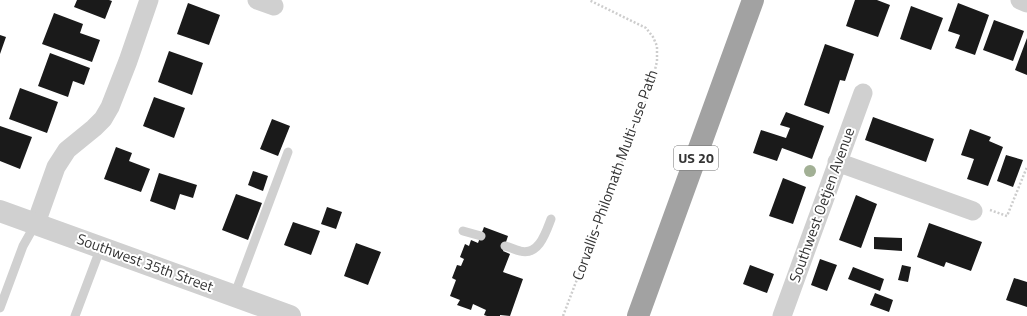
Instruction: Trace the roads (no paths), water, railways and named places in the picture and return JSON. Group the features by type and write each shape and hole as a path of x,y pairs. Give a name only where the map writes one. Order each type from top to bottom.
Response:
{"highway":[{"name":"US 20","path":"638,316 753,0"}],"street":[{"path":"36,223 56,167 67,150 94,128 103,119 110,107 149,0"},
{"path":"1020,0 1027,3"},
{"name":"Southwest Oetjen Avenue","path":"782,316 863,93"},
{"path":"837,162 973,211"},
{"name":"Southwest 35th Street","path":"0,210 284,315"}],"lane":[{"path":"234,296 288,152"},
{"path":"505,246 522,252 534,249 543,239 551,219"},
{"path":"0,308 23,246 36,223"},
{"path":"463,231 481,236"},
{"path":"75,316 101,247"}]}
